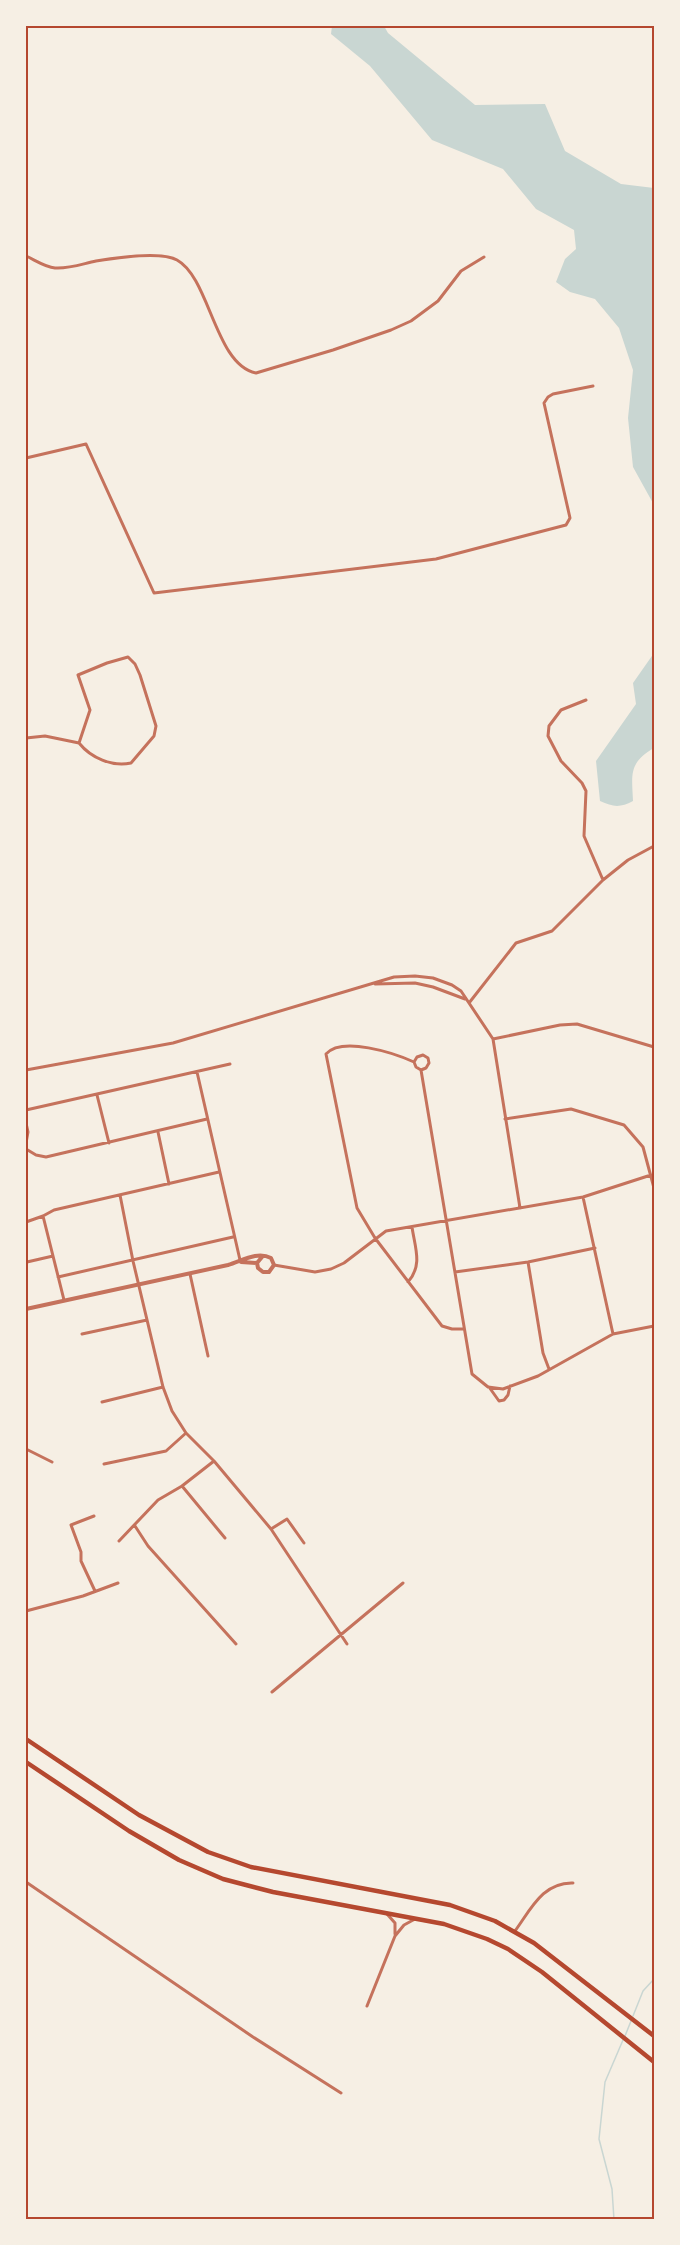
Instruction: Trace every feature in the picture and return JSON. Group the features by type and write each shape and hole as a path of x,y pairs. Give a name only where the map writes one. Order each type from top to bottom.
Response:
{"main road":[{"path":"26,1739 139,1815 215,1855 251,1868 450,1905 475,1913 515,1931 543,1949 654,2036"},
{"path":"26,1762 129,1831 199,1869 245,1885 468,1931 508,1949 542,1972 654,2062"}],"street":[{"path":"26,256 55,268 137,257 167,256 178,260 191,275 233,357 244,368 256,373 362,340 411,321 438,301 461,271 484,257"},
{"path":"26,458 86,444 154,593 436,559 566,525 570,518 544,403 553,394 593,387"},
{"path":"26,738 45,736 79,743 85,750 118,766 131,764 154,736 156,726 151,705 135,664 128,657 78,675 90,710 79,743"},
{"path":"586,700 561,710 549,726 548,736 561,761 586,790 584,836 603,880"},
{"path":"468,1003 516,943 552,931 603,880 628,860 654,846"},
{"path":"26,1070 173,1043 394,977 433,978 461,991 493,1039 520,1208"},
{"path":"370,984 414,983 433,987 465,999"},
{"path":"493,1039 560,1025 577,1024 654,1047"},
{"path":"463,1329 442,1326 375,1238 357,1208 326,1054 331,1049 342,1045 393,1052 414,1062 421,1070 472,1374 489,1387 499,1401 504,1400 508,1395 510,1386"},
{"path":"414,1062 417,1057 423,1055 428,1058 429,1064 421,1070"},
{"path":"26,1110 230,1064"},
{"path":"197,1072 240,1262"},
{"path":"97,1095 109,1143"},
{"path":"505,1119 571,1108 624,1125 643,1147 654,1188"},
{"path":"26,1149 36,1155 46,1156 207,1119"},
{"path":"26,1123 26,1143"},
{"path":"158,1132 169,1184"},
{"path":"26,1222 54,1210 219,1172"},
{"path":"274,1265 315,1272 331,1269 344,1263 386,1232 583,1197 651,1174"},
{"path":"120,1195 138,1284 163,1387 172,1411 186,1433 214,1461 272,1529 347,1644"},
{"path":"583,1197 613,1334"},
{"path":"43,1216 64,1300"},
{"path":"408,1281 417,1270 418,1264 412,1227"},
{"path":"58,1277 233,1237"},
{"path":"454,1272 528,1262 595,1248"},
{"path":"27,1262 53,1256"},
{"path":"240,1262 251,1256 267,1256 271,1258 274,1265"},
{"path":"257,1263 262,1257"},
{"path":"26,1309 240,1262 257,1263"},
{"path":"528,1262 543,1353 549,1369"},
{"path":"257,1263 260,1271 266,1272 274,1265"},
{"path":"190,1272 208,1356"},
{"path":"82,1334 147,1320"},
{"path":"489,1387 503,1389 549,1369 613,1334 654,1326"},
{"path":"102,1402 163,1387"},
{"path":"104,1464 166,1451 186,1433"},
{"path":"26,1449 52,1462"},
{"path":"119,1541 158,1500 182,1486 214,1461"},
{"path":"182,1486 225,1538"},
{"path":"94,1516 71,1525 81,1552 81,1561 95,1591"},
{"path":"272,1529 287,1519 304,1543"},
{"path":"135,1526 148,1546 236,1644"},
{"path":"26,1611 83,1596 118,1583"},
{"path":"272,1692 403,1583"},
{"path":"26,1882 254,2037 341,2093"},
{"path":"515,1931 546,1890 562,1883 573,1883"},
{"path":"383,1912 395,1923 395,1936"},
{"path":"367,2006 395,1936 404,1924 417,1919"}],"shaded area":[{"path":"332,26 384,26 388,33 475,105 545,104 565,151 621,184 654,188 654,505 633,467 628,418 633,370 619,328 595,299 570,292 556,282 565,259 576,249 574,230 536,209 503,169 432,140 370,66 331,34"},
{"path":"654,653 654,748 640,759 633,770 633,801 620,806 609,805 600,801 596,761 636,704 633,683"}],"waterway":[{"path":"633,2016 643,1991 654,1979"},
{"path":"625,2036 631,2021"},
{"path":"614,2220 612,2189 599,2139 605,2082 623,2040"}]}
